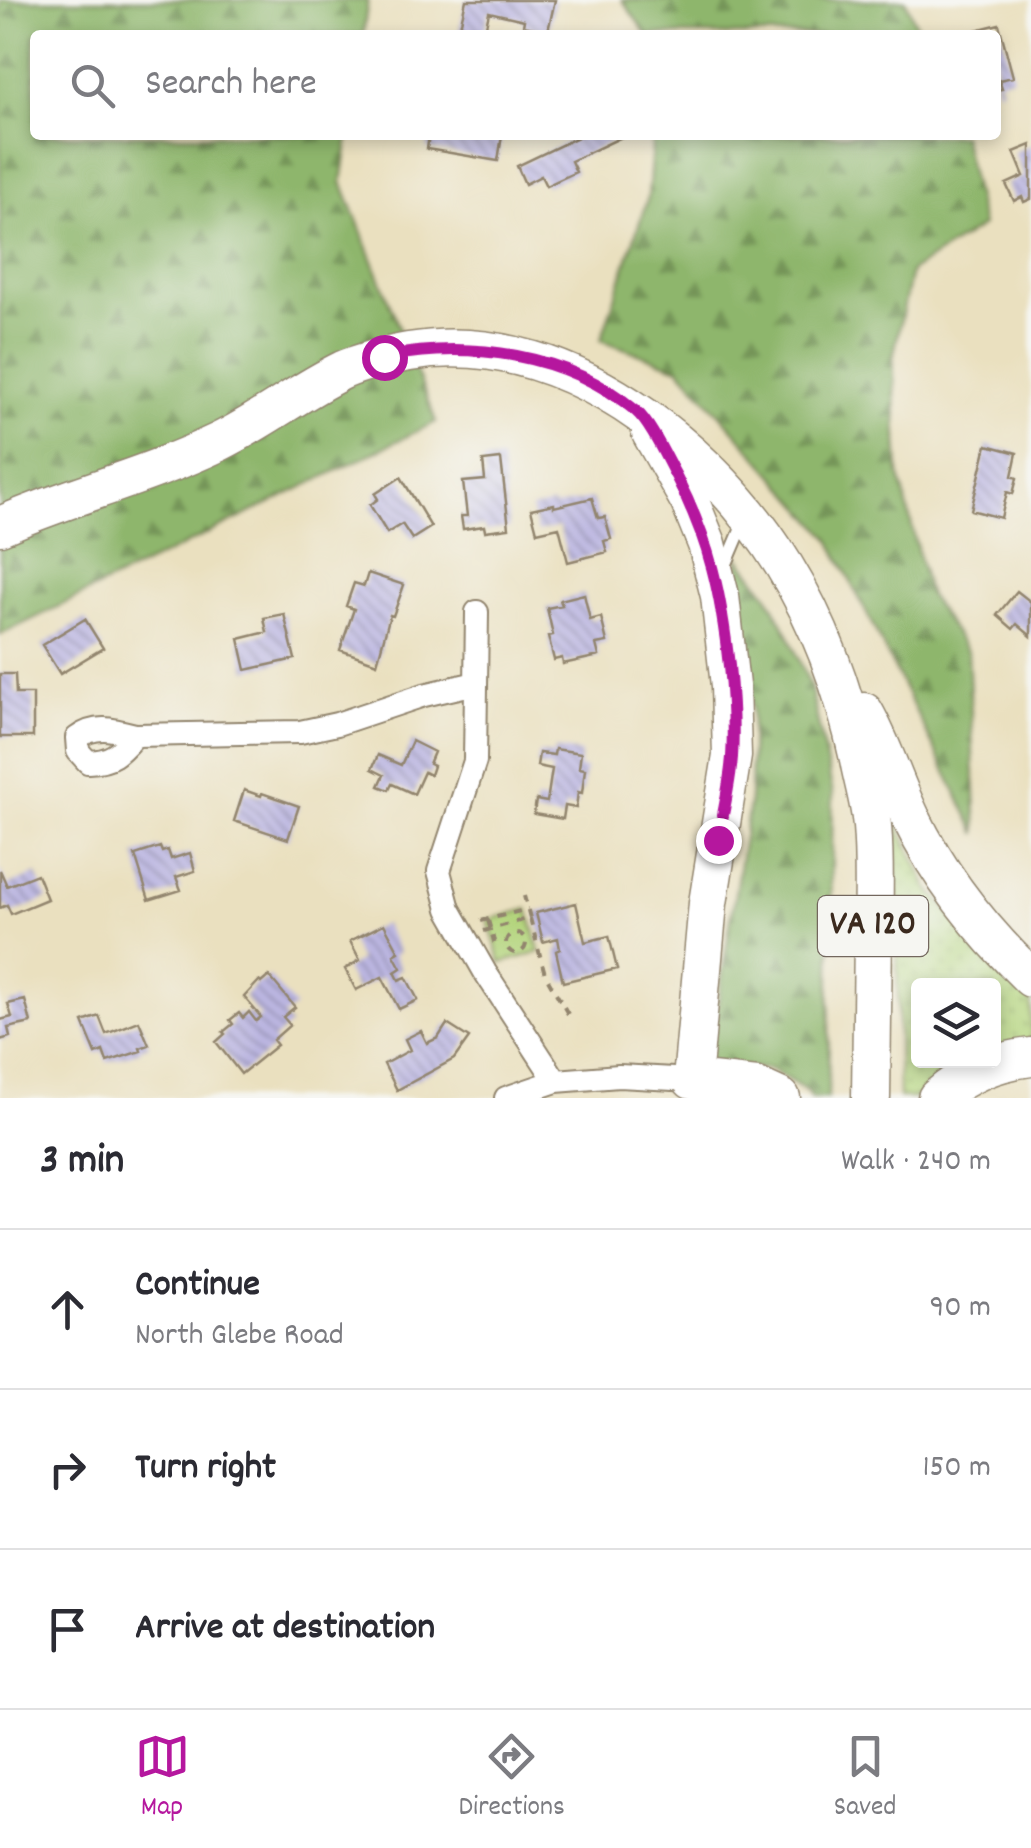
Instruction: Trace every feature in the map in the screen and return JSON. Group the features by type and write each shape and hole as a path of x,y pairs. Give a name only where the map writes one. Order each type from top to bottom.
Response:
{"main road":[{"name":"VA 120","path":"0,526 218,442 355,365 413,351 480,350 538,360 584,379 640,414 699,461 749,513 796,583 824,642 845,701 872,820 871,1098"},
{"path":"640,414 690,502 706,544 720,596 730,686 732,756 708,903 692,1080 757,1087 781,1098"},
{"path":"824,642 875,731 910,815 940,869 968,909 1031,978"},
{"name":"VA 120","path":"849,1098 853,819 858,755"},
{"path":"936,1098 989,1066 1031,1057"}],"street":[{"path":"477,612 475,761 439,871 449,910 556,1081"},
{"path":"134,735 300,732 424,695 476,684"},
{"path":"506,1098 556,1081 636,1076 692,1080"}],"lane":[{"path":"720,596 728,557 749,513"}],"path":[{"path":"524,896 549,982 568,1014"},
{"path":"481,922 528,910"},
{"path":"507,915 512,934"},
{"path":"481,932 530,918"},
{"path":"488,920 496,949"},
{"path":"519,933 526,941 523,951 508,951 506,940 512,934 519,933"},
{"path":"526,941 536,939"}],"green space":[{"path":"0,0 368,0 364,30 30,30 30,140 348,140 342,182 436,422 0,635"},
{"path":"622,0 905,0 919,30 643,30"},
{"path":"653,140 963,140 982,226 911,271 893,358 899,472 928,594 968,653 977,834 829,538 679,368 601,340 648,197"},
{"path":"738,556 767,594 810,685 833,793 828,1098 811,1098 808,1092 770,1069 708,1065 750,798 752,708"},
{"path":"896,821 929,889 1003,974 1031,998 1031,1043 1001,1050 1001,978 911,978 911,1068 964,1068 920,1098 899,1098"},
{"path":"528,909 540,952 501,963 488,920"}],"building":[{"path":"466,0 555,0 548,30 523,26 524,20 489,12 485,30 459,30"},
{"path":"999,24 1001,30 976,30"},
{"path":"1001,32 1013,77 1001,80"},
{"path":"428,140 501,140 498,161 427,149"},
{"path":"572,140 615,140 571,161 576,172 546,186 541,176 525,184 517,166"},
{"path":"1031,145 1031,199 1024,202 1022,197 1014,201 1006,184 1024,176 1014,152"},
{"path":"987,445 1017,453 1012,476 1017,478 1013,494 1007,492 1001,518 971,510"},
{"path":"501,459 509,528 463,529 461,516 467,516 463,482 485,480 483,461"},
{"path":"401,477 431,527 412,539 402,524 387,533 370,505 378,499 375,494"},
{"path":"592,498 598,518 605,517 611,539 604,541 607,552 568,562 559,527 537,532 531,509"},
{"path":"368,573 404,585 393,616 390,615 377,663 340,650 354,609 346,606 354,583 364,586"},
{"path":"1017,591 1031,602 1031,636 1017,624 1013,629 997,615"},
{"path":"584,594 590,620 601,617 607,642 596,644 599,656 563,664 562,658 554,660 547,608"},
{"path":"284,614 295,659 246,670 239,639 267,632 264,618"},
{"path":"85,619 103,648 60,674 42,645"},
{"path":"0,674 15,674 16,694 33,694 33,737 0,737"},
{"path":"412,741 434,752 430,775 424,772 414,794 392,784 389,790 379,786 384,775 372,769 378,755 401,765"},
{"path":"555,749 581,753 579,768 585,769 576,808 565,806 563,819 534,814 536,800 547,802 552,769 537,766 539,753 554,755"},
{"path":"244,790 299,806 288,839 234,821"},
{"path":"160,847 162,852 168,850 171,859 190,853 195,871 176,877 181,890 149,900 135,855"},
{"path":"0,870 7,886 37,874 47,899 11,914 7,905 0,908"},
{"path":"576,903 585,942 609,936 617,969 563,982 556,951 560,949 558,938 543,942 536,913"},
{"path":"384,924 399,952 394,955 401,968 395,972 399,980 406,977 418,1000 399,1009 382,977 356,990 345,969 360,960 350,941"},
{"path":"269,976 295,1007 283,1017 290,1025 273,1040 277,1045 241,1074 216,1042 239,1013 243,1018 249,1012 256,1021 261,1017 244,997"},
{"path":"25,1000 31,1023 8,1028 10,1037 0,1040 0,1020 12,1017 8,1004"},
{"path":"99,1016 106,1034 139,1021 149,1045 107,1062 103,1051 96,1054 83,1022"},
{"path":"447,1024 469,1038 454,1059 397,1090 384,1064 410,1050 405,1039 421,1031 427,1043 438,1038"}],"route":[{"path":"384,357 448,350 523,357 584,379 640,414 690,502 720,596 730,686 732,756 718,840"}]}
